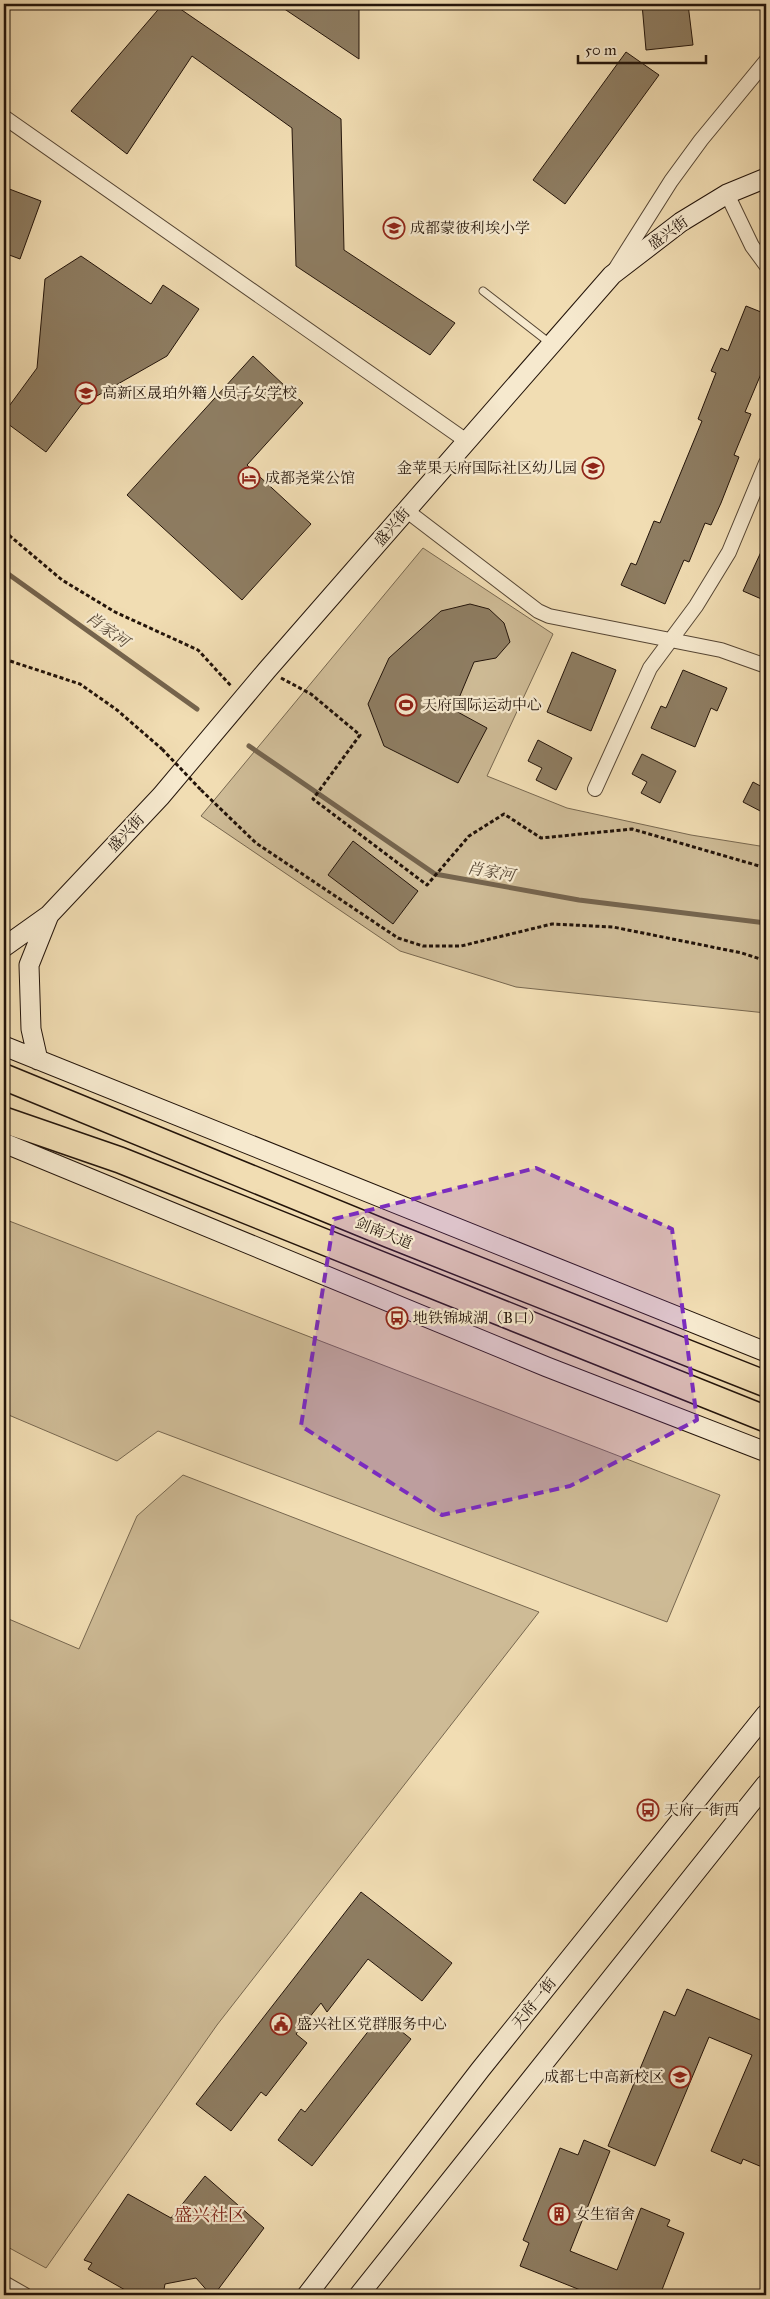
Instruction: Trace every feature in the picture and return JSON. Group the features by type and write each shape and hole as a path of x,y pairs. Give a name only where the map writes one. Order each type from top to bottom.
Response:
{"highway":[{"name":"剑南大道","path":"4,1077 390,1235 766,1384"},
{"name":"剑南大道","path":"4,1120 120,1160 766,1419"}],"main road":[{"name":"盛兴街","path":"49,915 161,796 267,670 612,275 681,222 727,194 766,178"},
{"path":"4,947 49,915"},
{"path":"38,1060 31,1030 29,965 49,915"},
{"path":"4,1046 766,1352"},
{"path":"4,1142 547,1367 766,1452"},
{"name":"天府一街","path":"306,2295 499,2047 766,1714"},
{"path":"359,2295 766,1784"}],"street":[{"path":"612,275 671,181 701,140 766,60"},
{"path":"4,118 468,442"},
{"path":"727,194 752,246 766,264"},
{"path":"595,789 650,668 696,606 729,552 766,462"},
{"path":"406,511 538,611 566,620 721,650 766,666"},
{"path":"4,2283 25,2295"}],"lane":[{"path":"482,291 551,344"}],"path":[{"path":"4,531 62,580 115,612 198,650 243,699"},
{"path":"4,658 80,684 117,710 162,749 256,843 398,938 423,946 461,946 552,924 613,927 742,953 766,961"},
{"path":"267,670 311,694 360,735 313,798 427,885 469,836 504,814 541,838 632,829 766,868"}],"highlighted area":[{"path":"536,1168 672,1229 697,1420 570,1486 442,1515 301,1426 334,1219"}],"shaded area":[{"path":"423,548 553,634 487,776 567,808 691,835 766,847 766,1013 516,987 400,951 201,816"},
{"path":"4,1219 720,1495 667,1622 158,1431 117,1461 4,1413"},
{"path":"183,1475 539,1612 217,2025 46,2268 4,2245 4,1617 79,1649 137,1516"}],"building":[{"path":"163,4 173,4 341,119 344,250 455,323 430,355 296,266 292,128 192,56 127,154 71,111"},
{"path":"277,4 359,4 359,59"},
{"path":"642,4 688,4 693,45 646,50"},
{"path":"626,52 659,75 565,204 533,180"},
{"path":"4,187 41,201 20,259 4,253"},
{"path":"81,256 151,304 163,285 199,309 167,356 81,405 46,452 4,421 4,413 37,368 45,279"},
{"path":"746,306 766,314 766,362 745,412 751,414 734,455 739,457 721,503 711,525 705,523 689,562 684,560 665,604 621,585 631,563 636,565 654,521 660,523 702,421 698,419 716,373 711,371 721,348 728,351"},
{"path":"253,356 303,403 247,465 311,524 242,600 127,495"},
{"path":"766,541 766,601 743,591"},
{"path":"470,604 489,609 504,623 510,642 496,658 474,662 454,710 487,728 458,783 384,746 368,704 389,658 441,611"},
{"path":"572,652 616,670 591,731 547,712"},
{"path":"683,670 727,688 717,711 711,708 695,747 651,728 661,706 666,708"},
{"path":"538,740 572,758 556,790 536,780 542,768 528,761"},
{"path":"642,754 676,771 660,803 641,793 647,782 632,774"},
{"path":"753,782 766,789 766,814 743,802"},
{"path":"353,841 418,891 393,924 328,875"},
{"name":"盛兴社区党群服务中心","path":"361,1892 452,1963 422,2001 368,1959 327,2012 321,2003 296,2034 307,2043 266,2096 261,2092 231,2131 196,2104"},
{"path":"687,1989 765,2022 766,2020 766,2157 762,2167 743,2159 741,2164 711,2151 752,2055 709,2037 655,2166 608,2146 664,2011 675,2016"},
{"path":"381,2015 411,2039 312,2166 278,2140 301,2109 305,2112"},
{"name":"女生宿舍","path":"584,2140 610,2151 570,2251 617,2270 641,2208 670,2220 667,2226 684,2233 660,2295 593,2295 520,2266 529,2243 523,2240 560,2148 578,2155"},
{"path":"205,2176 264,2228 214,2295 211,2295 196,2278 165,2284 163,2295 134,2295 88,2269 92,2263 84,2260 128,2194 171,2218"}],"waterway":[{"name":"肖家河","path":"4,571 197,709"},
{"name":"肖家河","path":"249,746 435,874 579,900 766,923"}],"place":[{"name":"成都蒙彼利埃小学","path":"394,228"},
{"name":"高新区晟珀外籍人员子女学校","path":"86,393"},
{"name":"金苹果天府国际社区幼儿园","path":"593,468"},
{"name":"成都尧棠公馆","path":"249,478"},
{"name":"天府国际运动中心","path":"406,705"},
{"name":"地铁锦城湖（B口）","path":"397,1318"},
{"name":"天府一街西","path":"648,1810"},
{"name":"盛兴社区党群服务中心","path":"281,2024"},
{"name":"成都七中高新校区","path":"680,2077"},
{"name":"女生宿舍","path":"559,2214"}],"district":[{"name":"盛兴社区","path":"210,2215"}]}
